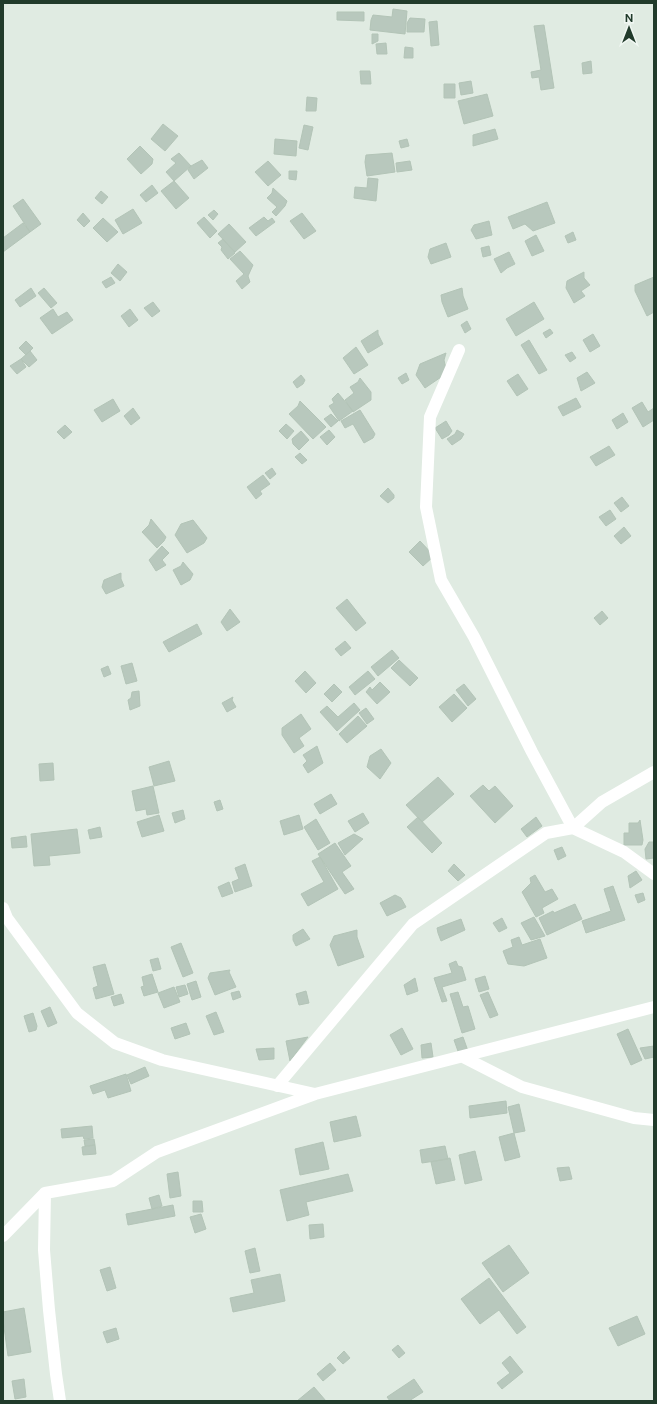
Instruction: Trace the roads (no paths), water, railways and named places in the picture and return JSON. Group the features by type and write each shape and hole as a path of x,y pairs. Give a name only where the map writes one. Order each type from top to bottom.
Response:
{"street":[{"path":"459,350 430,417 426,506 441,580 474,637 532,752 573,828 624,852 654,874"},
{"path":"277,1086 413,924 546,833 573,828 602,802 654,772"},
{"path":"3,908 8,918 77,1013 115,1043 162,1060 314,1094"},
{"path":"3,1236 45,1193 113,1181 157,1152 314,1094 654,1007"},
{"path":"463,1056 522,1086 634,1118 654,1120"},
{"path":"45,1193 44,1250 55,1367 60,1401"}]}
